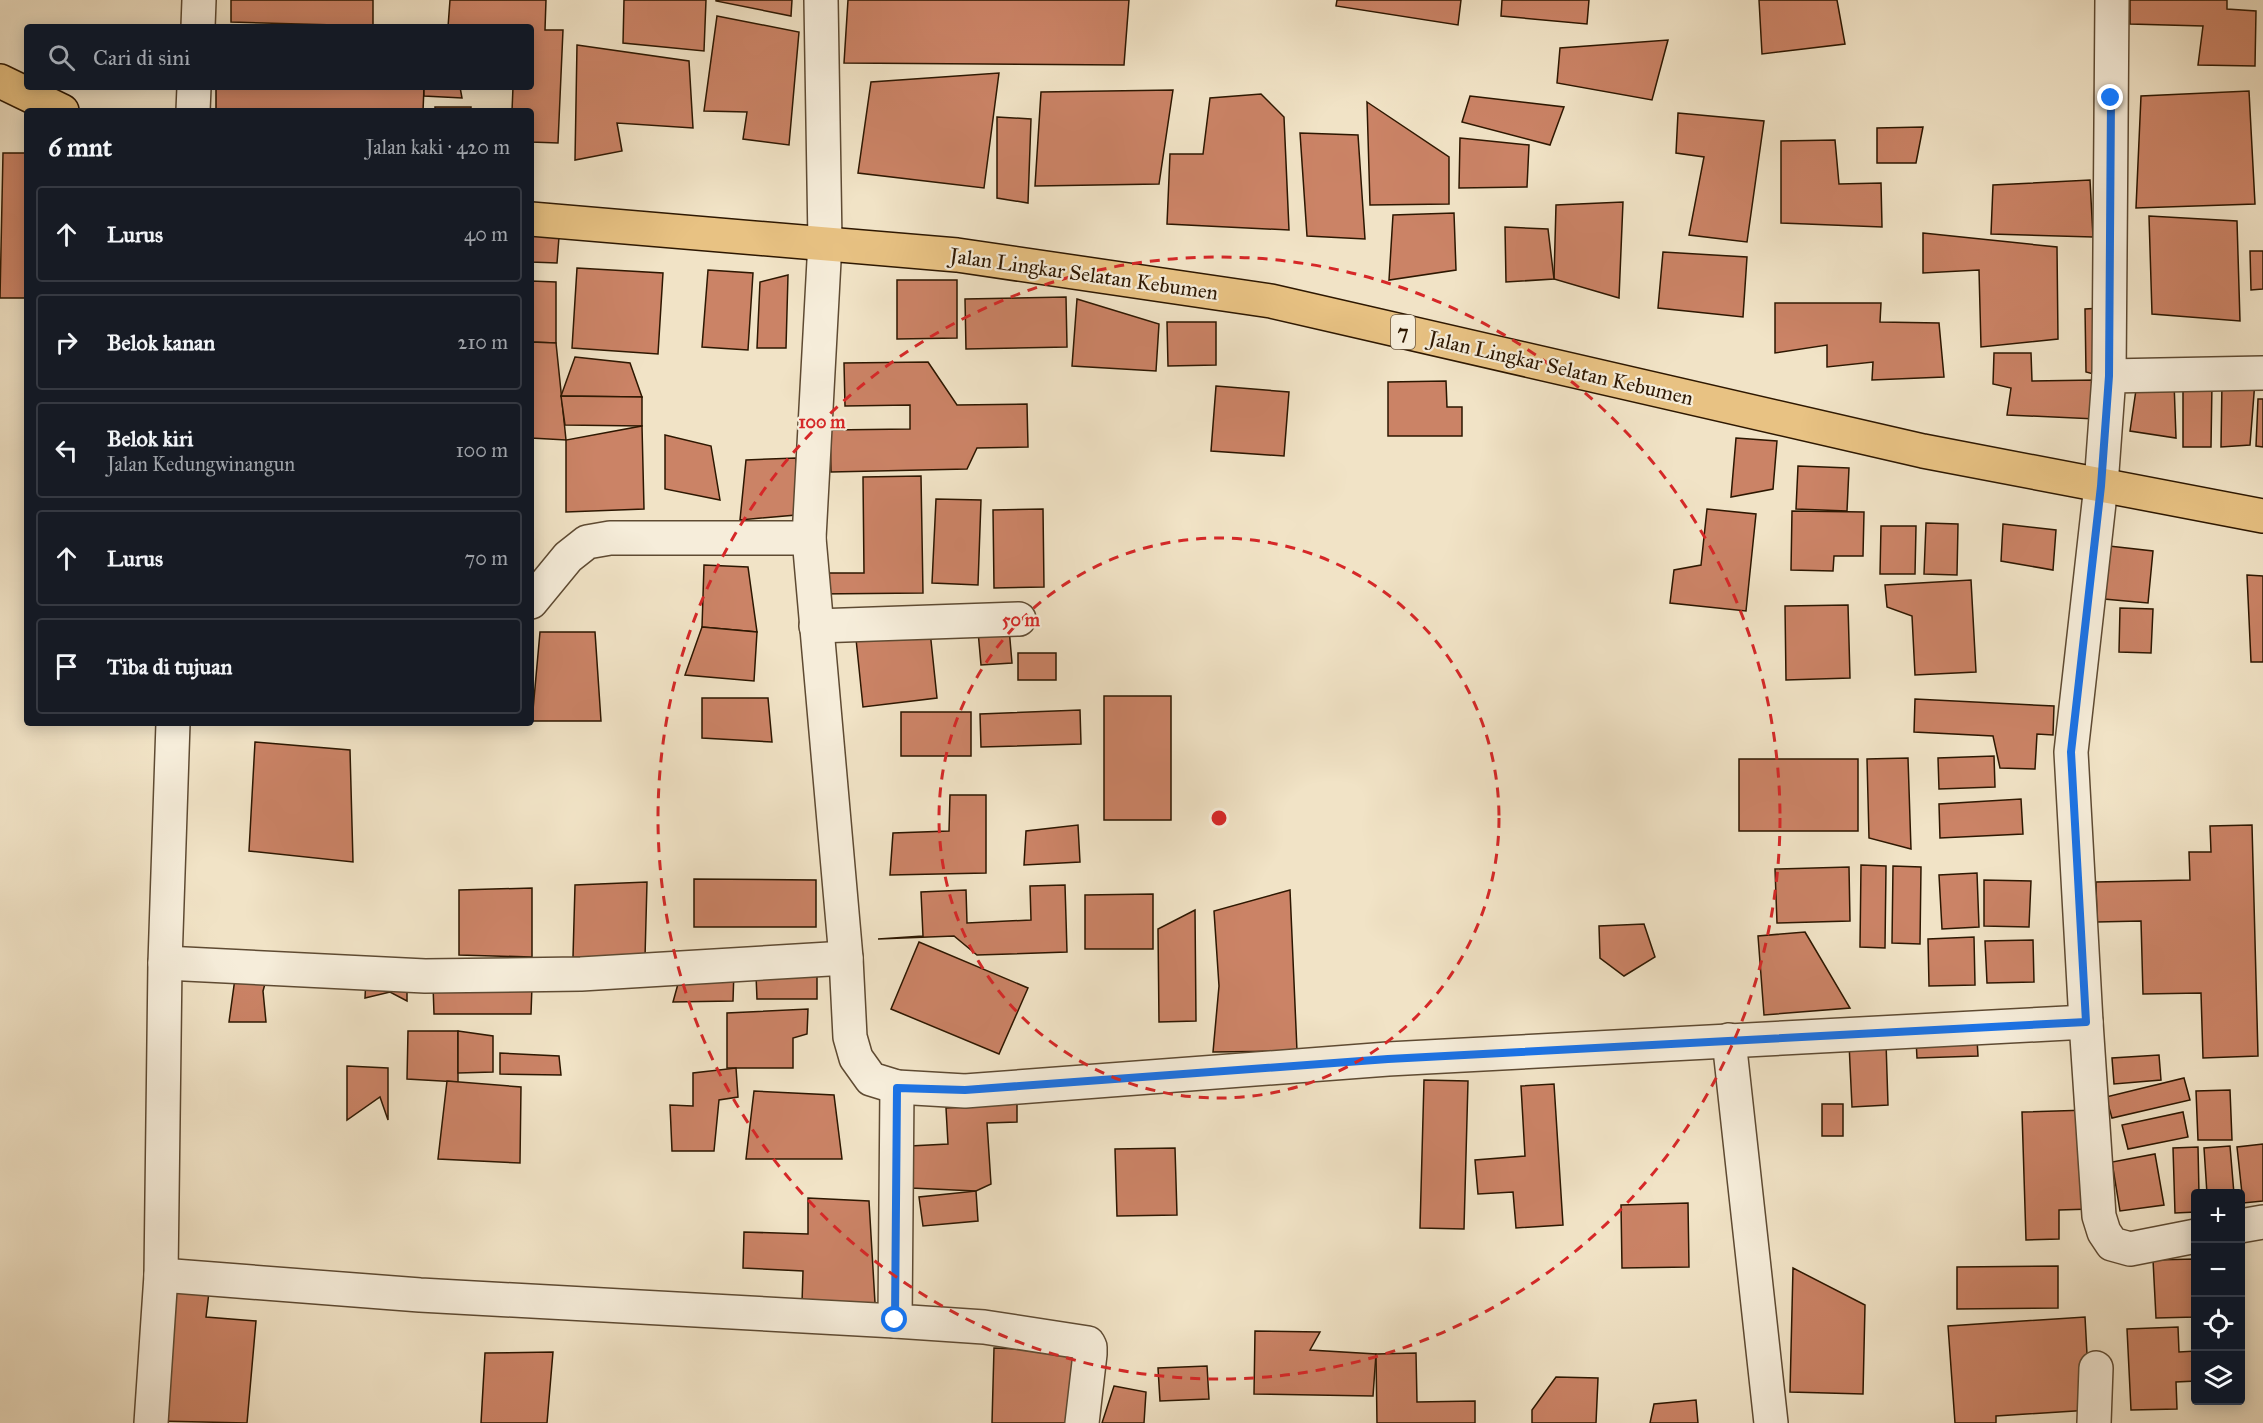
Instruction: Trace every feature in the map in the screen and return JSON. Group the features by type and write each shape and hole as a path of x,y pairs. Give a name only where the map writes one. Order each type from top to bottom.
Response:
{"highway":[{"path":"0,81 56,108"},
{"name":"Jalan Lingkar Selatan Kebumen","path":"534,219 957,255 1271,301 1923,451 2263,516"}],"street":[{"path":"198,24 199,0"},
{"path":"821,0 825,243 809,538 846,958 850,1037 856,1058 871,1079 897,1088 965,1090 1388,1059 2086,1022"},
{"path":"2112,0 2109,376 2101,486 2071,752 2086,1022 2099,1216 2104,1233 2112,1244 2130,1249 2191,1237"},
{"path":"194,90 194,108"},
{"path":"2109,376 2263,373"},
{"path":"534,598 568,557 587,542 610,538 809,538"},
{"path":"816,626 1019,619"},
{"path":"151,1423 161,1275 165,963 173,726"},
{"path":"165,963 425,976 581,974 846,958"},
{"path":"1729,1040 1771,1423"},
{"path":"895,1320 897,1088"},
{"path":"2245,1225 2263,1222"},
{"path":"161,1275 420,1295 895,1320 984,1327 1088,1343 1090,1354 1082,1423"},
{"path":"2094,1423 2096,1368"}],"building":[{"path":"231,0 373,0 373,24 231,22"},
{"path":"450,0 546,0 545,30 563,30 558,143 534,142 534,108 512,108 513,90 534,90 534,24 448,24"},
{"path":"624,0 706,0 704,51 623,43"},
{"path":"792,0 791,16 716,1"},
{"path":"848,0 1129,0 1124,65 844,63"},
{"path":"1337,0 1461,0 1458,25 1336,6"},
{"path":"1502,0 1589,0 1587,24 1501,16"},
{"path":"1759,0 1837,0 1845,44 1762,54"},
{"path":"2130,0 2227,0 2227,9 2256,11 2255,66 2198,65 2203,26 2130,24"},
{"path":"717,16 799,32 789,145 743,139 747,112 704,111"},
{"path":"1668,40 1652,100 1557,83 1560,48"},
{"path":"577,45 689,61 693,128 617,123 622,151 575,160"},
{"path":"999,73 984,188 858,173 871,82"},
{"path":"216,90 424,90 423,108 216,108"},
{"path":"424,90 461,90 462,98 424,96"},
{"path":"1173,90 1159,184 1035,186 1041,92"},
{"path":"2249,91 2255,204 2136,208 2141,96"},
{"path":"1261,94 1284,117 1289,230 1167,224 1170,154 1203,154 1210,98"},
{"path":"1470,96 1564,107 1550,145 1462,122"},
{"path":"1367,102 1449,157 1449,204 1370,205"},
{"path":"435,107 471,107 471,108"},
{"path":"1678,113 1764,121 1747,242 1689,235 1704,157 1676,153"},
{"path":"997,117 1031,119 1028,203 997,198"},
{"path":"1923,127 1916,163 1877,163 1877,128"},
{"path":"1300,133 1358,135 1365,239 1307,236"},
{"path":"1460,138 1529,145 1527,187 1459,188"},
{"path":"1835,140 1839,184 1881,183 1882,227 1781,223 1781,141"},
{"path":"3,153 24,153 24,298 0,298"},
{"path":"2090,180 2093,237 1991,234 1993,185"},
{"path":"1623,202 1619,298 1554,279 1556,205"},
{"path":"1454,213 1456,270 1389,280 1393,215"},
{"path":"2149,216 2237,221 2240,321 2152,314"},
{"path":"1505,227 1548,229 1554,279 1506,282"},
{"path":"1923,233 2057,247 2058,339 1981,347 1979,270 1923,273"},
{"path":"534,235 559,237 557,263 534,262"},
{"path":"2250,251 2263,251 2263,289 2251,290"},
{"path":"1663,252 1747,257 1743,317 1658,308"},
{"path":"577,268 663,273 658,354 572,348"},
{"path":"708,270 753,273 748,350 702,347"},
{"path":"788,275 786,348 757,348 760,282"},
{"path":"897,280 957,280 957,338 897,339"},
{"path":"534,281 556,282 556,343 534,342"},
{"path":"1066,297 1067,347 966,349 965,299"},
{"path":"1077,299 1159,324 1156,371 1072,366"},
{"path":"1775,303 1881,303 1880,322 1939,323 1944,377 1872,380 1873,362 1827,367 1827,345 1775,353"},
{"path":"2102,308 2101,376 2086,372 2085,309"},
{"path":"1167,322 1216,322 1216,365 1168,366"},
{"path":"534,342 556,343 566,440 534,438"},
{"path":"1994,353 2031,353 2032,381 2095,380 2096,419 2007,415 2011,388 1993,384"},
{"path":"575,357 630,363 642,397 561,396"},
{"path":"928,362 957,405 1027,404 1028,447 977,448 967,469 831,472 830,430 910,429 910,405 845,406 844,363"},
{"path":"1446,381 1447,407 1462,407 1462,436 1388,436 1388,382"},
{"path":"2222,381 2255,381 2250,445 2221,447"},
{"path":"2174,382 2176,438 2130,431 2137,383"},
{"path":"2183,383 2212,383 2211,447 2183,447"},
{"path":"1216,386 1289,392 1284,456 1211,451"},
{"path":"561,396 642,397 642,426 565,425"},
{"path":"2258,399 2263,399 2263,447 2256,446"},
{"path":"642,426 644,509 566,512 566,440"},
{"path":"665,435 711,446 720,500 665,489"},
{"path":"1736,438 1777,441 1773,489 1731,497"},
{"path":"796,458 796,515 740,520 746,460"},
{"path":"1798,466 1849,468 1847,511 1796,509"},
{"path":"921,476 923,593 817,594 817,573 864,573 863,477"},
{"path":"936,499 981,500 978,585 932,583"},
{"path":"1043,509 1044,587 994,588 993,510"},
{"path":"1707,509 1756,514 1746,611 1670,603 1674,570 1701,565"},
{"path":"1792,511 1864,512 1863,556 1834,556 1833,571 1791,570"},
{"path":"1926,523 1958,524 1957,575 1924,574"},
{"path":"2003,524 2056,530 2053,570 2001,561"},
{"path":"1881,526 1916,526 1915,574 1880,574"},
{"path":"2109,546 2153,551 2148,603 2104,599"},
{"path":"704,565 748,567 757,632 702,627"},
{"path":"2247,575 2263,576 2263,662 2251,662"},
{"path":"1971,580 1976,672 1915,675 1912,616 1887,607 1885,585"},
{"path":"1848,605 1850,678 1786,680 1785,606"},
{"path":"2120,608 2153,609 2151,653 2119,652"},
{"path":"702,627 757,632 754,681 685,675"},
{"path":"1009,628 1012,663 981,665 978,631"},
{"path":"930,631 937,698 863,707 856,639"},
{"path":"540,632 595,632 601,721 534,721"},
{"path":"1018,653 1056,653 1056,680 1018,680"},
{"path":"1104,696 1171,696 1171,820 1104,820"},
{"path":"702,698 768,698 772,742 702,738"},
{"path":"1915,699 2054,706 2053,735 2037,734 2035,769 2000,768 1993,736 1914,732"},
{"path":"1080,710 1081,744 981,747 980,714"},
{"path":"901,712 971,712 971,756 901,756"},
{"path":"255,742 350,750 353,862 249,851"},
{"path":"1994,756 1995,787 1939,789 1938,758"},
{"path":"1908,758 1911,849 1869,838 1867,759"},
{"path":"1739,759 1858,759 1858,831 1739,831"},
{"path":"950,795 986,795 986,873 890,875 893,833 949,831"},
{"path":"2021,799 2023,834 1940,838 1939,804"},
{"path":"1078,825 1080,862 1024,865 1026,831"},
{"path":"2252,825 2258,1056 2203,1058 2201,993 2143,994 2141,921 2097,922 2096,882 2190,880 2189,852 2211,852 2210,826"},
{"path":"1861,865 1886,866 1885,948 1860,947"},
{"path":"1893,866 1921,867 1920,944 1892,943"},
{"path":"1849,867 1850,921 1777,923 1775,869"},
{"path":"1977,873 1979,927 1942,929 1939,875"},
{"path":"694,879 816,880 816,927 694,927"},
{"path":"1984,880 2031,881 2029,927 1984,926"},
{"path":"647,882 645,958 573,957 575,885"},
{"path":"1065,885 1067,952 977,955 954,936 878,939 923,936 921,892 966,890 967,923 1031,920 1030,886"},
{"path":"532,888 532,957 459,955 459,890"},
{"path":"1290,890 1297,1051 1213,1052 1219,986 1214,911"},
{"path":"1153,894 1153,949 1085,949 1085,895"},
{"path":"1195,910 1196,1021 1159,1022 1158,929"},
{"path":"1644,924 1655,957 1624,976 1600,958 1599,926"},
{"path":"1805,932 1850,1008 1764,1015 1758,936"},
{"path":"1974,937 1975,985 1929,986 1928,939"},
{"path":"2033,940 2034,982 1987,983 1985,941"},
{"path":"919,942 1028,988 999,1054 891,1009"},
{"path":"734,970 733,1001 673,1002 681,973"},
{"path":"236,971 268,973 263,991 266,1022 229,1022"},
{"path":"817,972 817,999 757,999 756,975"},
{"path":"366,978 407,980 407,1001 390,992 365,998"},
{"path":"433,985 532,986 531,1014 434,1014"},
{"path":"808,1009 807,1034 793,1038 793,1068 727,1068 727,1013"},
{"path":"408,1031 458,1031 458,1082 407,1079"},
{"path":"458,1031 493,1036 493,1072 458,1073"},
{"path":"1977,1039 1978,1056 1917,1058 1916,1040"},
{"path":"1886,1042 1888,1105 1852,1107 1849,1043"},
{"path":"500,1053 559,1056 561,1075 500,1074"},
{"path":"2159,1055 2161,1080 2114,1084 2112,1058"},
{"path":"347,1066 388,1068 388,1120 380,1097 347,1120"},
{"path":"736,1068 738,1097 719,1100 714,1151 672,1151 670,1105 693,1106 693,1073"},
{"path":"2184,1078 2190,1100 2112,1118 2106,1097"},
{"path":"1424,1080 1468,1081 1464,1229 1420,1228"},
{"path":"447,1081 521,1087 520,1163 438,1159"},
{"path":"1554,1084 1563,1225 1516,1228 1513,1192 1478,1194 1475,1160 1525,1156 1521,1086"},
{"path":"2230,1090 2232,1140 2198,1140 2196,1091"},
{"path":"754,1091 834,1095 842,1159 746,1159"},
{"path":"1017,1104 1017,1122 987,1123 991,1184 976,1191 911,1188 910,1146 948,1144 946,1108"},
{"path":"1822,1104 1843,1104 1843,1136 1822,1136"},
{"path":"2088,1110 2091,1209 2059,1210 2059,1239 2026,1240 2022,1112"},
{"path":"2183,1112 2188,1137 2128,1149 2122,1125"},
{"path":"2263,1144 2263,1201 2245,1203 2245,1189 2242,1189 2237,1147"},
{"path":"2230,1146 2234,1189 2207,1189 2204,1148"},
{"path":"2198,1147 2199,1189 2191,1189 2191,1212 2175,1213 2173,1148"},
{"path":"1175,1148 1177,1215 1117,1216 1115,1149"},
{"path":"2155,1154 2164,1205 2120,1211 2112,1162"},
{"path":"976,1191 978,1221 923,1226 919,1197"},
{"path":"808,1198 869,1201 875,1303 802,1303 803,1271 743,1268 744,1232 808,1234"},
{"path":"1688,1203 1689,1267 1622,1268 1621,1205"},
{"path":"2191,1259 2191,1317 2156,1318 2153,1260"},
{"path":"2058,1266 2058,1308 1957,1309 1957,1267"},
{"path":"1793,1268 1865,1305 1863,1394 1790,1392"},
{"path":"169,1289 209,1292 206,1317 256,1321 247,1423 158,1421"},
{"path":"2085,1317 2090,1410 1996,1416 1996,1423 1955,1423 1948,1326"},
{"path":"2178,1327 2179,1352 2191,1351 2191,1381 2176,1382 2177,1409 2131,1410 2127,1329"},
{"path":"1255,1331 1320,1332 1310,1350 1376,1354 1373,1396 1254,1394"},
{"path":"994,1348 1082,1352 1078,1423 992,1423"},
{"path":"553,1352 547,1423 481,1423 485,1353"},
{"path":"1416,1353 1417,1402 1475,1401 1475,1423 1377,1423 1376,1354"},
{"path":"1207,1366 1209,1399 1160,1401 1158,1368"},
{"path":"1556,1377 1598,1378 1596,1423 1532,1423 1532,1410"},
{"path":"1114,1386 1146,1392 1144,1423 1102,1423"},
{"path":"1696,1400 1698,1423 1650,1423 1654,1404"}],"route":[{"path":"895,1320 897,1088 965,1090 1388,1059 2086,1022 2071,752 2101,486 2109,376 2111,98"}]}
